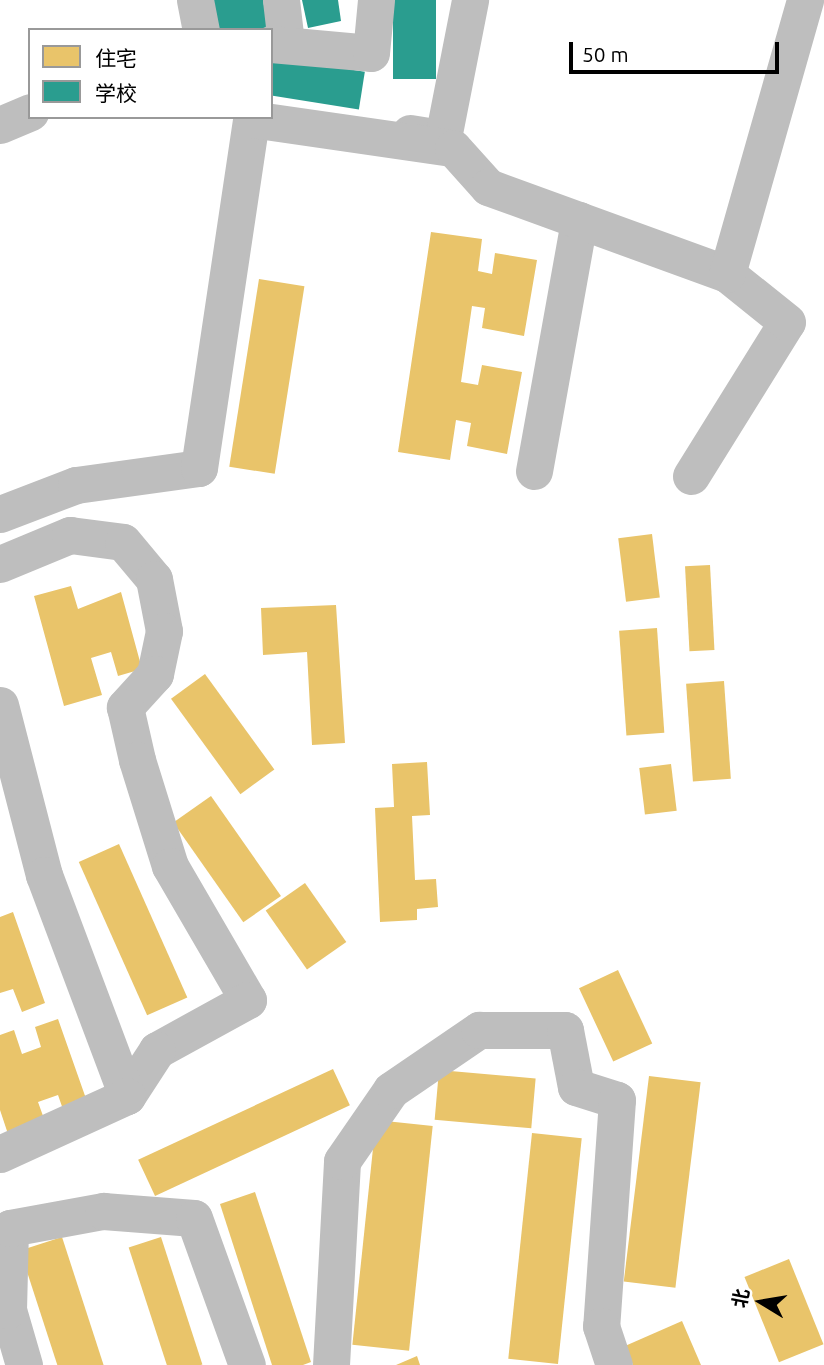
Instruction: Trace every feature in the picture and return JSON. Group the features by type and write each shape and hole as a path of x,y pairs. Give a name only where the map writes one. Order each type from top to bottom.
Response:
{"street":[{"path":"194,0 201,28"},
{"path":"281,0 279,43 371,53 376,0"},
{"path":"273,112 443,138 470,0"},
{"path":"453,148 494,0"},
{"path":"727,274 810,45 804,0"},
{"path":"0,125 28,113"},
{"path":"0,514 76,485 199,468 251,119 453,148 488,187 727,274 787,322 691,476"},
{"path":"534,471 579,220"},
{"path":"0,564 70,535 123,542 154,579 164,631 155,674 125,707 170,866 248,1000 157,1051 127,1096 0,1154"},
{"path":"0,705 44,875 127,1096"},
{"path":"331,1365 342,1161 391,1090 479,1030 565,1030 576,1087 618,1100 601,1326 614,1365"},
{"path":"24,1365 8,1310 10,1228 103,1211 194,1218 247,1365"}],"building: 住宅":[{"path":"431,232 482,239 478,271 492,274 495,253 537,260 524,336 482,328 485,308 472,306 461,382 478,385 482,365 522,372 507,454 467,446 471,423 456,420 450,460 398,452"},
{"path":"259,279 304,286 275,474 229,467"},
{"path":"652,534 660,598 626,602 618,538"},
{"path":"710,565 714,650 689,651 685,566"},
{"path":"71,586 78,609 121,592 142,669 118,676 111,652 91,658 102,695 64,706 34,596"},
{"path":"336,605 345,743 312,745 307,652 263,655 261,608"},
{"path":"657,628 664,733 626,735 619,631"},
{"path":"205,674 274,769 240,794 171,699"},
{"path":"724,681 731,779 693,781 686,684"},
{"path":"427,762 430,815 412,816 415,880 436,879 438,907 417,909 417,920 380,922 375,808 394,807 392,764"},
{"path":"671,764 677,811 645,815 639,768"},
{"path":"211,796 281,896 243,922 173,822"},
{"path":"119,844 187,997 147,1015 79,862"},
{"path":"305,883 346,942 307,970 266,911"},
{"path":"13,912 45,1003 22,1012 13,989 0,993 0,917"},
{"path":"618,970 652,1043 613,1062 579,988"},
{"path":"58,1019 90,1110 66,1118 58,1095 38,1102 47,1127 10,1140 0,1110 0,1035 14,1030 22,1054 41,1047 35,1027"},
{"path":"333,1069 350,1105 155,1196 138,1160"},
{"path":"439,1070 536,1078 531,1128 435,1120"},
{"path":"649,1076 701,1082 675,1288 624,1281"},
{"path":"376,1120 433,1126 409,1351 352,1345"},
{"path":"532,1133 582,1138 558,1364 508,1359"},
{"path":"255,1192 311,1362 303,1365 272,1365 220,1204"},
{"path":"62,1237 104,1365 57,1365 20,1251"},
{"path":"161,1237 202,1364 167,1365 129,1248"},
{"path":"789,1259 823,1344 779,1362 744,1277"},
{"path":"682,1321 701,1365 633,1365 625,1346"},
{"path":"417,1356 420,1365 396,1365"}],"building: 学校":[{"path":"211,0 263,0 268,28 217,28"},
{"path":"302,0 338,0 341,21 308,28"},
{"path":"393,0 436,0 436,79 393,79"},
{"path":"273,57 365,72 359,109 273,96"}]}
